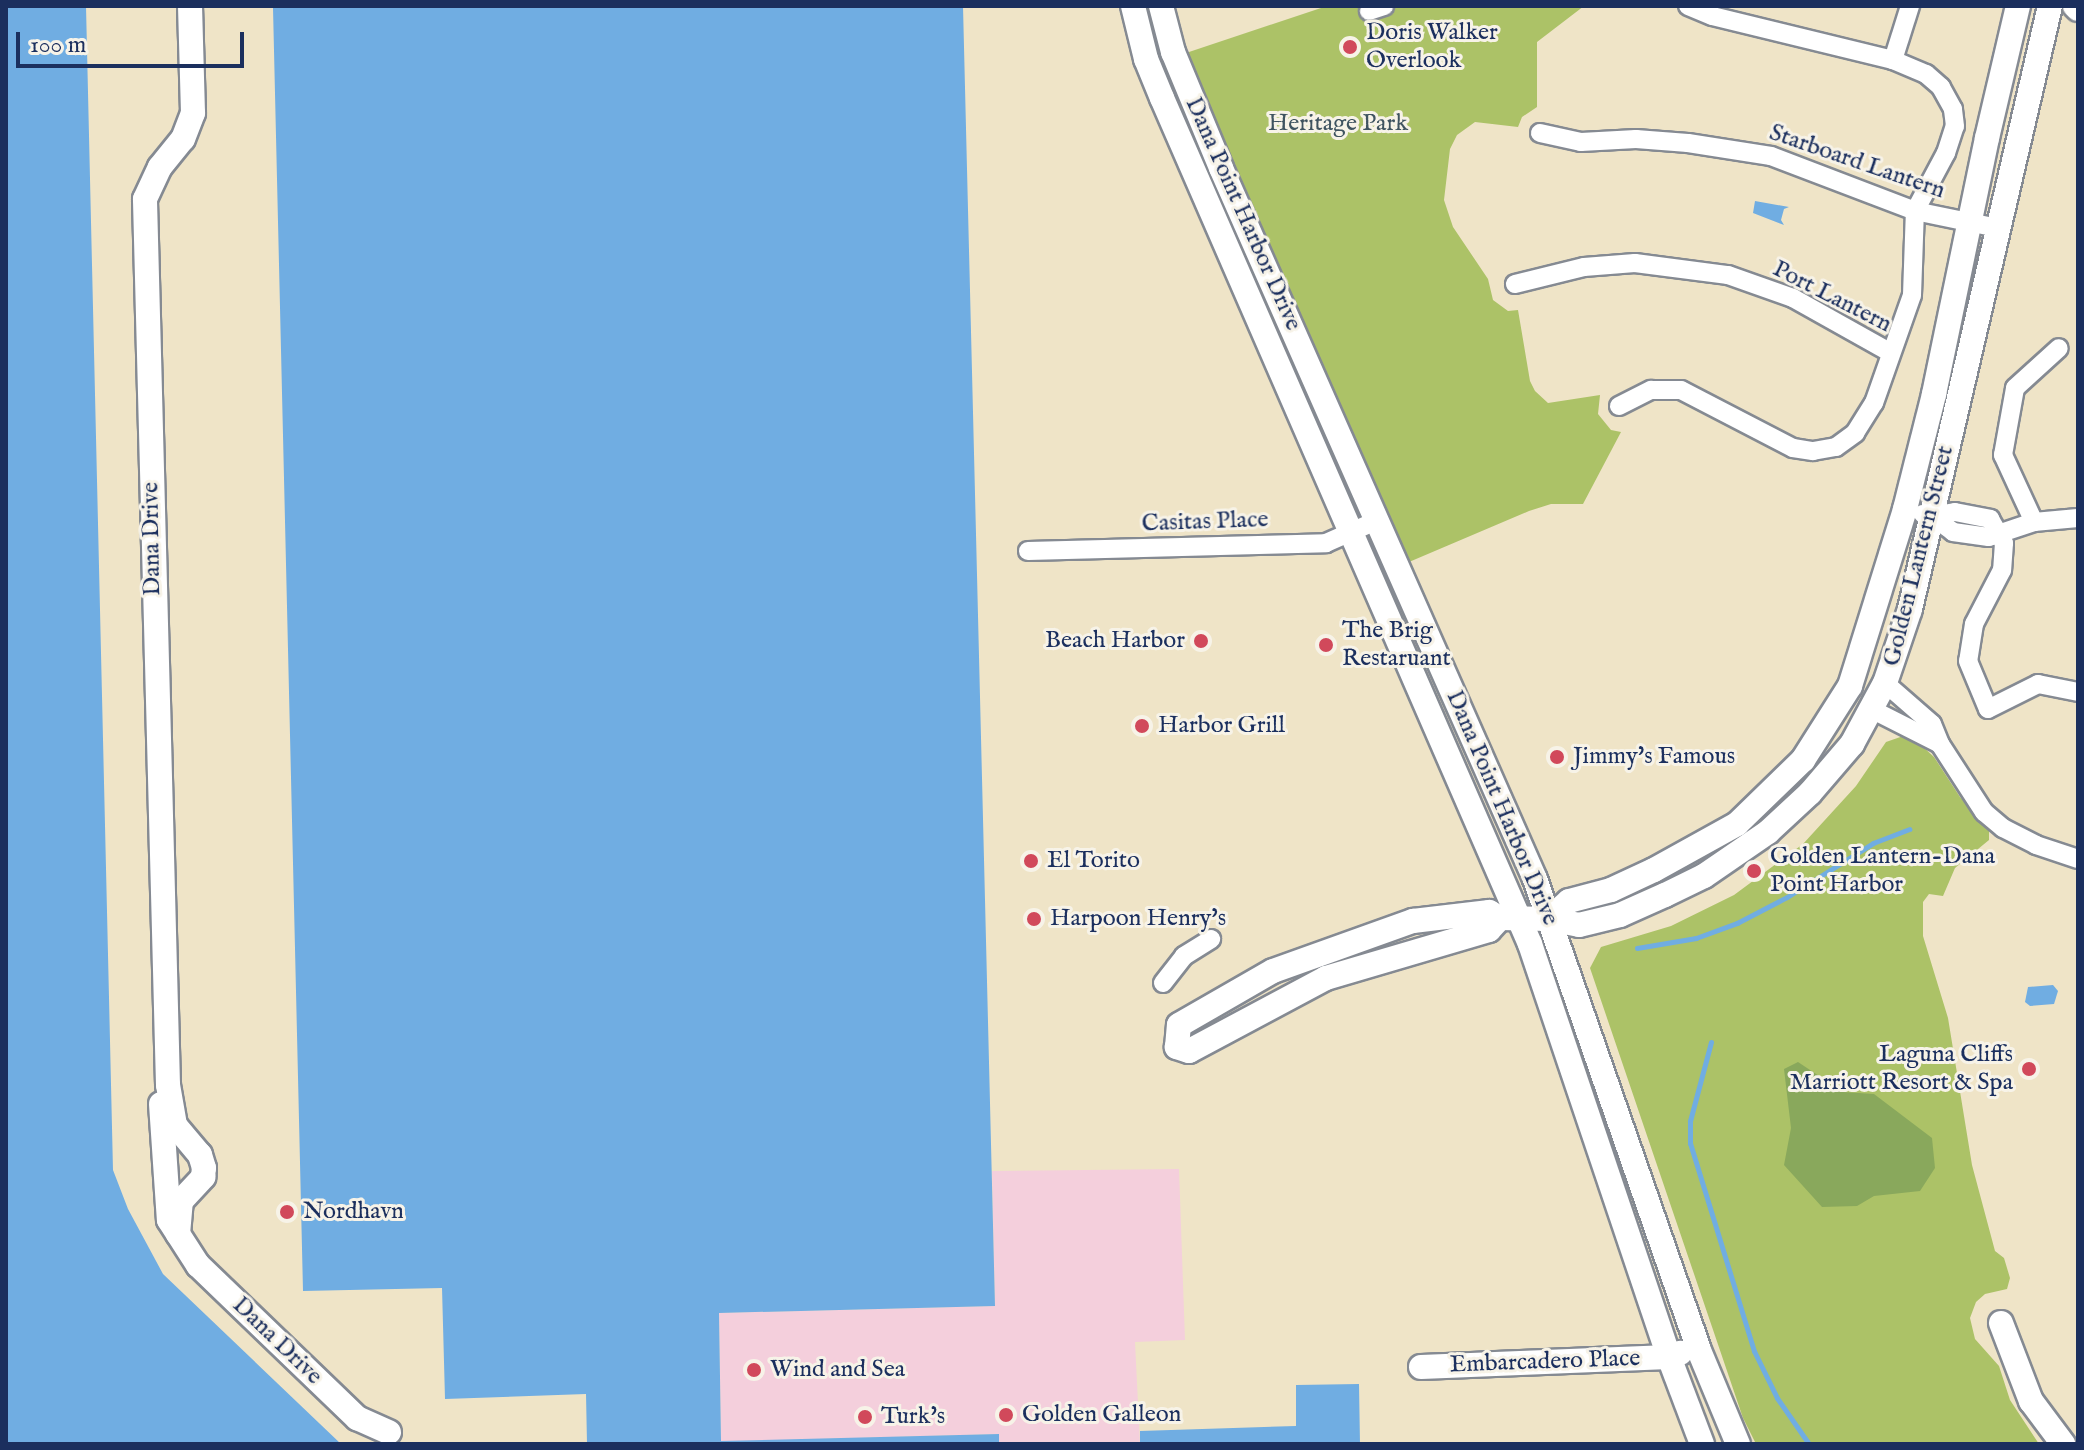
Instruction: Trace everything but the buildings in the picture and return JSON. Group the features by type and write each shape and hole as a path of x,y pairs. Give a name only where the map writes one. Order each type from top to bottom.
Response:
{"street":[{"name":"Dana Drive","path":"178,1234 181,1201 203,1177 204,1168 200,1155 175,1125 168,1085 145,199 160,167 183,139 193,113 190,6"},
{"name":"Dana Point Harbor Drive","path":"1133,6 1156,85 1351,533 1510,918 1702,1444"},
{"name":"Dana Point Harbor Drive","path":"1161,6 1173,52 1221,168 1378,520 1549,919 1698,1348 1738,1444"},
{"path":"1619,406 1651,390 1681,390 1793,448 1813,451 1836,447 1855,433 1865,419 1912,295 1915,211 1946,153 1955,126 1953,109 1941,87 1926,74 1893,60 1712,16 1688,6"},
{"path":"1893,60 1910,6"},
{"name":"Golden Lantern Street","path":"1549,919 1569,901 1611,890 1705,845 1737,824 1779,785 1817,739 1855,672 1905,509 1934,394 2018,6"},
{"name":"Golden Lantern Street","path":"1331,977 1189,1051 1177,1047 1179,1025 1273,971 1413,921 1489,912 1510,918 1549,919 1579,925 1620,915 1665,895 1738,853 1810,793 1852,744 1885,683 1910,609 2050,6"},
{"name":"Starboard Lantern","path":"1540,133 1581,142 1636,139 1688,143 1771,156 1915,211 1998,228"},
{"name":"Port Lantern","path":"1515,284 1584,267 1635,263 1728,275 1793,298 1891,353"},
{"path":"2034,522 2003,455 2015,388 2059,348"},
{"path":"1905,509 1932,516 1955,512 1990,519 2005,557 1974,624 1968,661 1988,709 2038,684 2078,692"},
{"path":"1994,534 2034,522 2078,518"},
{"name":"Casitas Place","path":"1028,551 1326,543 1378,520"},
{"path":"1885,683 1932,724 1940,744 1984,812 2036,845 2078,859"},
{"path":"1871,709 1940,744"},
{"path":"1810,793 1817,739"},
{"path":"1325,952 1331,977 1489,930 1510,918"},
{"path":"1163,983 1184,956 1211,939"},
{"name":"Dana Drive","path":"168,1085 160,1095 169,1220 198,1265 357,1418 389,1432"},
{"path":"2001,1323 2031,1401 2063,1444"},
{"name":"Embarcadero Place","path":"1421,1367 1669,1357 1698,1348"}],"shaded area":[{"path":"1179,1169 1185,1340 1135,1342 1140,1444 999,1444 998,1434 721,1442 719,1313 995,1306 992,1171"}],"green space":[{"name":"Heritage Park","path":"1327,6 1584,6 1537,42 1537,107 1522,117 1518,127 1475,122 1457,135 1450,149 1444,200 1453,227 1488,279 1493,300 1508,311 1518,310 1530,381 1535,391 1548,403 1600,395 1598,414 1611,430 1621,432 1583,504 1551,504 1529,511 1409,562 1183,54"},
{"path":"1909,734 1934,757 1960,797 1989,829 1989,840 1955,868 1943,896 1929,894 1923,902 1923,936 1948,1018 1972,1165 1995,1251 2004,1258 2010,1278 2007,1289 1985,1294 1976,1302 1970,1318 1975,1339 1999,1366 2010,1400 2039,1444 1756,1444 1743,1418 1590,968 1601,947 1671,926 1734,895 1803,844 1856,786 1886,742"},
{"path":"1798,1062 1843,1092 1874,1094 1932,1138 1935,1168 1920,1191 1874,1196 1857,1206 1822,1207 1784,1165 1791,1128 1784,1069"}],"water":[{"path":"6,6 86,6 113,1170 128,1209 163,1274 341,1444 6,1444"},
{"path":"963,6 995,1306 719,1313 721,1441 999,1434 999,1444 587,1444 586,1394 445,1399 442,1288 303,1291 273,8"},
{"path":"1755,201 1789,207 1784,209 1781,220 1784,225 1753,213"},
{"path":"2053,985 2058,991 2054,1004 2030,1006 2025,1002 2028,987"},
{"path":"1359,1384 1360,1444 1140,1444 1140,1431 1296,1426 1296,1385"}],"waterway":[{"path":"1637,948 1696,938 1737,923 1787,897 1873,843 1909,829"},
{"path":"1711,1042 1690,1121 1690,1143 1754,1351 1777,1398 1809,1444"}],"place":[{"name":"Doris Walker Overlook","path":"1350,47"},
{"name":"Beach Harbor","path":"1201,641"},
{"name":"The Brig Restaruant","path":"1326,645"},
{"name":"Harbor Grill","path":"1142,726"},
{"name":"Jimmy's Famous","path":"1557,757"},
{"name":"El Torito","path":"1031,861"},
{"name":"Golden Lantern-Dana Point Harbor","path":"1754,871"},
{"name":"Harpoon Henry's","path":"1034,919"},
{"name":"Laguna Cliffs Marriott Resort & Spa","path":"2029,1069"},
{"name":"Nordhavn","path":"287,1212"},
{"name":"Wind and Sea","path":"754,1370"},
{"name":"Golden Galleon","path":"1006,1415"},
{"name":"Turk's","path":"865,1417"}]}
